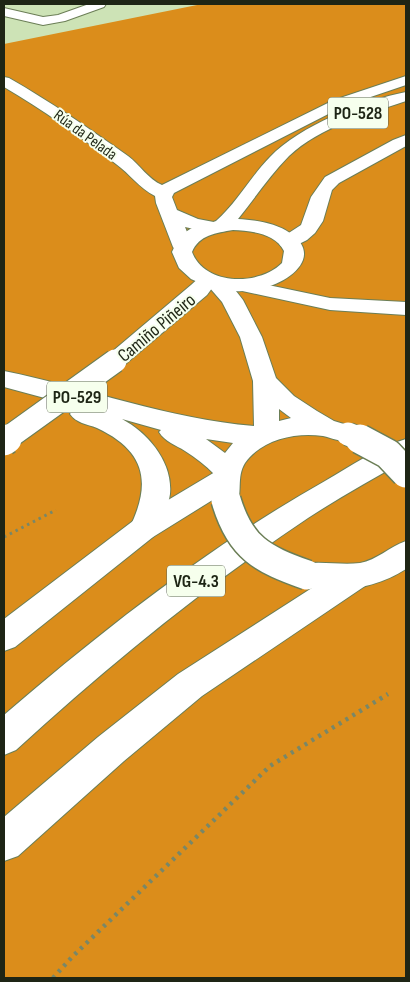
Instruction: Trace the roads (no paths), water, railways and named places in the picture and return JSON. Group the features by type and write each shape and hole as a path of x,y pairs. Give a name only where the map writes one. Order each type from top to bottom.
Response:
{"main road":[{"path":"4,12 43,21 61,18 100,4"},
{"path":"263,434 264,381 251,337 232,300 212,281 191,271 182,259 183,247 165,204 164,193 178,184 339,103 406,80"},
{"name":"Rúa da Pelada","path":"4,81 55,111 125,162 149,186 164,193"},
{"name":"PO-528","path":"217,226 239,208 287,150 311,135 349,116 406,96"},
{"path":"288,242 298,238 313,222 317,213 320,195 331,181 406,140"},
{"name":"PO-528","path":"262,178 256,191 256,203 264,228"},
{"path":"169,213 193,224 217,226 244,224 264,228 274,232 288,242 293,254 292,261 261,282 251,303 251,337"},
{"path":"183,247 196,233 217,226"},
{"path":"212,281 261,282 289,287 309,300"},
{"name":"Camiño Piñeiro","path":"4,441 115,361 212,281"},
{"path":"261,282 309,300 356,306 406,309"},
{"name":"PO-529","path":"4,379 104,404 149,419 195,430 226,434 263,434"},
{"path":"264,381 278,397 294,410 337,431 367,441 388,453 402,465 406,473"},
{"path":"4,393 91,416 127,434 140,446 150,459 157,482 152,508 143,530"},
{"name":"PO-529","path":"149,419 197,445 216,458 226,484"},
{"path":"337,431 307,426 263,434 238,453 226,484 229,517 245,543 271,562 308,575 354,577 376,572 398,560 406,553"},
{"name":"VG-4.3","path":"4,738 70,678 188,586 285,519 406,448"},
{"path":"4,637 143,530 226,484"},
{"path":"4,842 111,749 190,685 354,577"}]}
